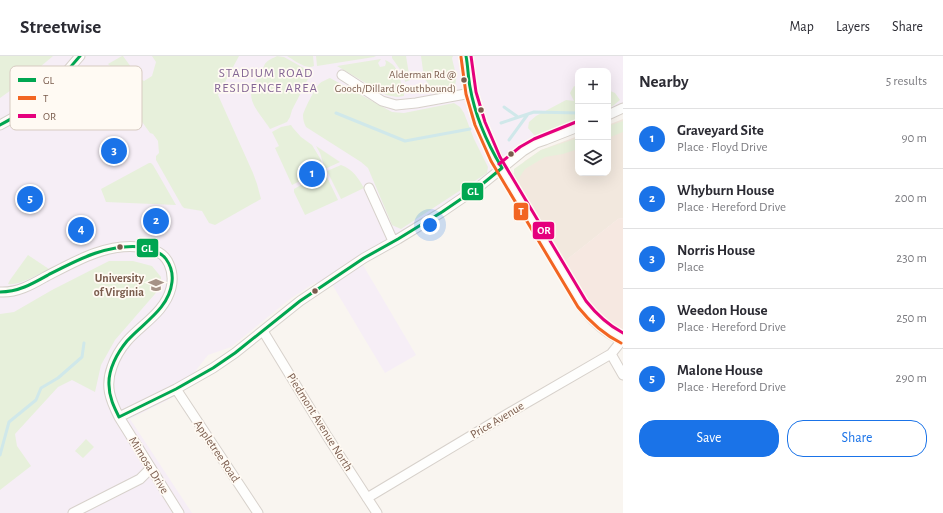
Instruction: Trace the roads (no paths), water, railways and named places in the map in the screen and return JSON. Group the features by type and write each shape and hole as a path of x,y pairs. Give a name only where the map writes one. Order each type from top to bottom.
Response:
{"main road":[{"path":"466,56 471,93 480,124 502,168 582,304 607,330 623,339"}],"street":[{"path":"71,66 80,56"},
{"path":"342,75 382,101 396,105 471,93"},
{"path":"611,114 623,108"},
{"path":"0,125 10,119"},
{"path":"118,417 176,389 235,354 306,297 347,269 448,208 480,186 523,151 536,143 575,128"},
{"path":"369,188 393,242"},
{"name":"Mimosa Drive","path":"0,292 8,293 27,287 97,252 107,250 126,247 140,247 158,252 168,262 172,277 170,291 167,298 161,308 126,342 112,367 108,381 108,390 118,417 152,468 179,513"},
{"name":"Piedmont Avenue North","path":"263,332 377,513"},
{"name":"Price Avenue","path":"368,498 509,413 611,354 623,339"},
{"path":"611,354 623,375"},
{"name":"Appletree Road","path":"176,389 258,513"},
{"path":"73,513 140,478 152,468"}],"waterway":[{"path":"504,107 518,117"},
{"path":"501,123 534,112 575,113"},
{"path":"336,113 405,141 470,129"},
{"path":"509,140 528,114"},
{"path":"0,455 9,422 36,400 41,388 58,378 82,357 84,343"}],"place":[{"name":"Alderman Rd @ Gooch/Dillard (Southbound)","path":"464,80"},
{"name":"Norris House","path":"114,151"},
{"name":"Graveyard Site","path":"312,174"},
{"name":"Malone House","path":"30,199"},
{"name":"Whyburn House","path":"156,221"},
{"name":"Weedon House","path":"81,230"},
{"name":"University of Virginia","path":"156,285"}],"district":[{"name":"STADIUM ROAD RESIDENCE AREA","path":"266,80"}]}
